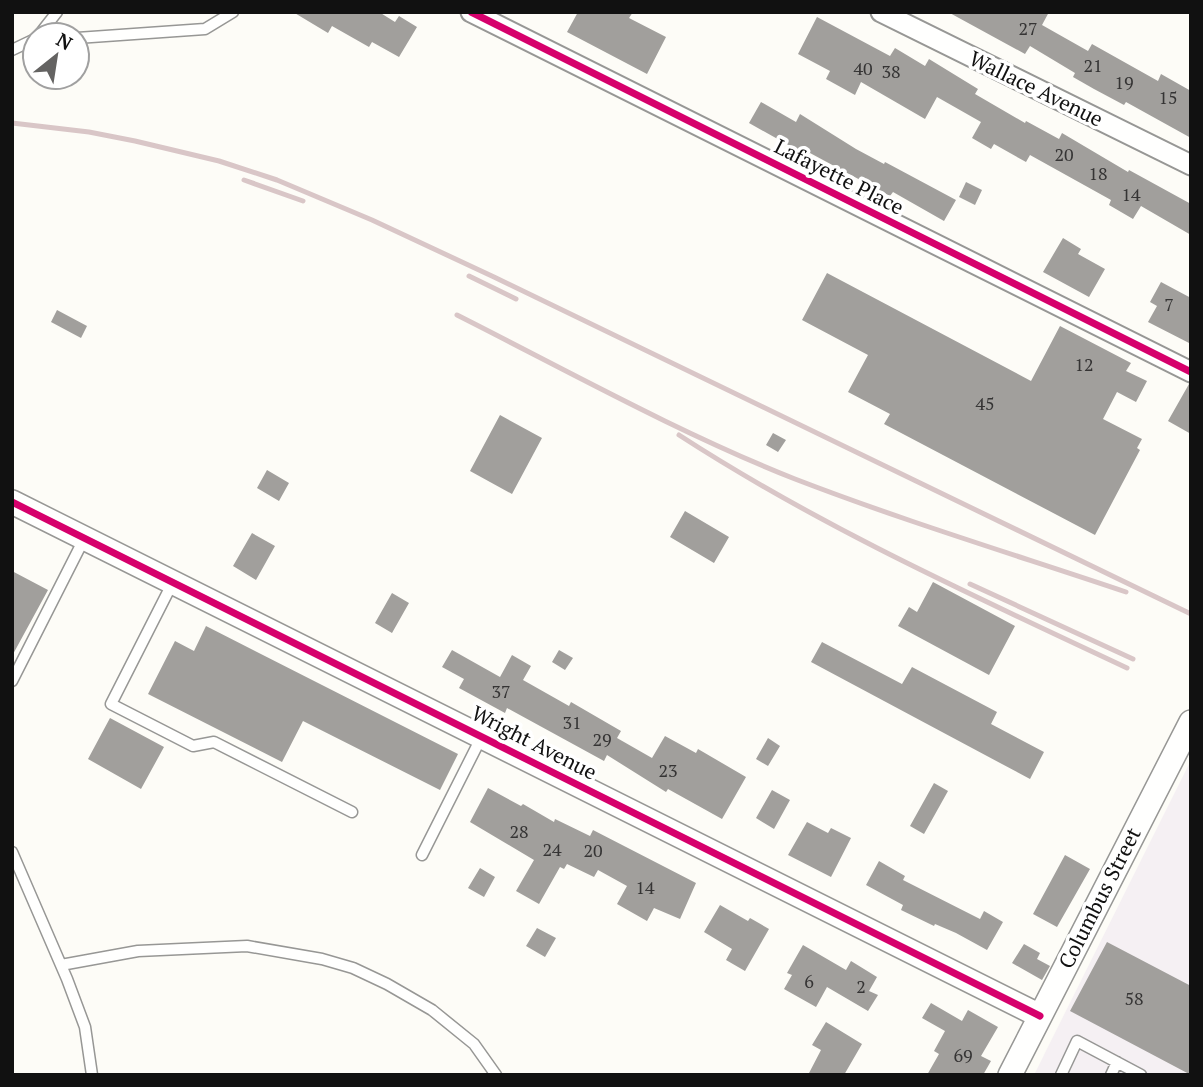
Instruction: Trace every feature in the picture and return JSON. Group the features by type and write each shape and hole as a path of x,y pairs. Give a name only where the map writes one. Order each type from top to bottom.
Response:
{"street":[{"name":"Lafayette Place","path":"471,12 1191,372"},
{"name":"Wallace Avenue","path":"881,12 1191,165"},
{"name":"Wright Avenue","path":"12,502 1040,1016"},
{"name":"Columbus Street","path":"1010,1075 1191,722"}],"lane":[{"path":"91,37 205,29 233,12"},
{"path":"12,681 84,538"},
{"path":"173,582 111,704 193,746 214,742 352,812"},
{"path":"422,855 482,736"},
{"path":"12,852 85,1027 92,1075"},
{"path":"61,965 138,951 247,946 322,959 353,968 432,1010 474,1044 496,1075"},
{"path":"1060,1075 1077,1041 1141,1075"},
{"path":"1111,1075 1117,1062"}],"shaded area":[{"path":"1191,760 1191,1075 1034,1075"}],"building":[{"path":"293,12 379,12 395,22 399,16 417,27 399,57 372,42 369,47 332,26 328,33"},
{"path":"578,12 633,12 629,18 666,37 647,74 567,32"},
{"path":"948,12 1049,12 1042,25 1088,51 1092,44 1158,81 1161,74 1191,91 1191,138 1126,102 1124,105 1073,77 1075,73 1030,46 1025,54"},
{"path":"817,17 890,56 895,48 925,66 929,59 978,89 975,94 1025,123 1026,121 1059,139 1062,133 1128,172 1129,170 1191,204 1191,235 1141,206 1133,219 1109,205 1111,200 1030,155 1026,162 994,144 991,149 972,138 981,122 937,97 925,119 861,82 855,95 826,79 830,71 798,54"},
{"path":"761,102 796,122 800,114 856,149 956,200 944,221 893,192 890,196 810,153 808,156 749,123"},
{"path":"966,182 982,190 975,205 959,197"},
{"path":"1063,238 1081,249 1078,254 1105,269 1089,297 1043,272"},
{"path":"827,273 1031,381 1060,326 1131,363 1126,371 1147,381 1136,402 1117,392 1103,419 1142,439 1137,448 1140,450 1095,535 884,424 890,414 848,392 868,355 802,320"},
{"path":"1161,282 1191,298 1191,344 1148,322 1157,306 1150,302"},
{"path":"57,310 87,326 81,338 51,322"},
{"path":"1191,384 1191,434 1168,421"},
{"path":"500,415 542,438 512,494 470,471"},
{"path":"773,433 786,440 778,452 766,445"},
{"path":"267,470 289,483 279,501 257,488"},
{"path":"685,511 729,537 714,563 670,537"},
{"path":"252,533 275,546 256,580 233,566"},
{"path":"12,571 48,590 12,656"},
{"path":"933,582 1015,626 989,675 898,626 909,607 917,612"},
{"path":"392,593 409,603 392,633 375,623"},
{"path":"206,626 458,754 440,790 303,721 282,762 148,694 175,641 194,651"},
{"path":"822,642 902,684 912,667 997,712 991,724 1044,752 1030,779 811,662"},
{"path":"452,650 500,677 512,655 531,666 523,680 569,706 571,702 621,731 617,738 652,758 665,736 696,753 698,749 746,777 722,819 668,789 666,792 607,755 604,761 507,708 505,713 459,688 464,679 442,667"},
{"path":"559,650 573,658 565,670 552,662"},
{"path":"110,718 164,747 141,789 88,759"},
{"path":"768,738 780,746 768,766 756,759"},
{"path":"934,783 948,791 924,834 910,826"},
{"path":"488,788 554,822 555,819 590,836 593,830 696,883 680,919 654,908 647,921 617,904 627,886 598,870 594,877 567,864 564,869 560,867 539,904 516,891 534,860 470,822"},
{"path":"772,790 790,800 774,829 756,818"},
{"path":"807,822 828,833 831,828 851,838 831,877 788,855"},
{"path":"1065,855 1090,869 1057,927 1033,914"},
{"path":"879,861 905,876 903,880 980,919 984,911 1003,922 987,950 956,933 901,910 903,905 866,885"},
{"path":"480,868 495,877 484,897 468,888"},
{"path":"720,905 769,929 745,971 726,960 732,949 704,932"},
{"path":"537,928 556,938 545,957 526,946"},
{"path":"1107,942 1191,986 1191,1075 1070,1011"},
{"path":"1024,944 1040,953 1037,959 1050,966 1042,980 1012,963"},
{"path":"803,945 846,970 851,961 877,977 869,991 878,995 868,1011 827,987 816,1007 784,989 792,975 787,973"},
{"path":"931,1003 962,1021 968,1010 998,1027 981,1056 991,1061 983,1075 927,1075 939,1054 934,1051 945,1031 922,1018"},
{"path":"826,1022 862,1044 844,1075 808,1075 821,1050 812,1045"}],"railway":[{"path":"12,123 89,132 135,141 219,161 277,180 372,220 494,277 1191,614"},
{"path":"244,180 303,201"},
{"path":"469,276 516,299"},
{"path":"457,315 666,422 795,479 1126,592"},
{"path":"679,435 787,500 843,530 955,587 1127,668"},
{"path":"970,584 1133,659"}],"cycle path":[{"path":"471,12 1191,372"},
{"path":"12,502 1040,1016"}]}
